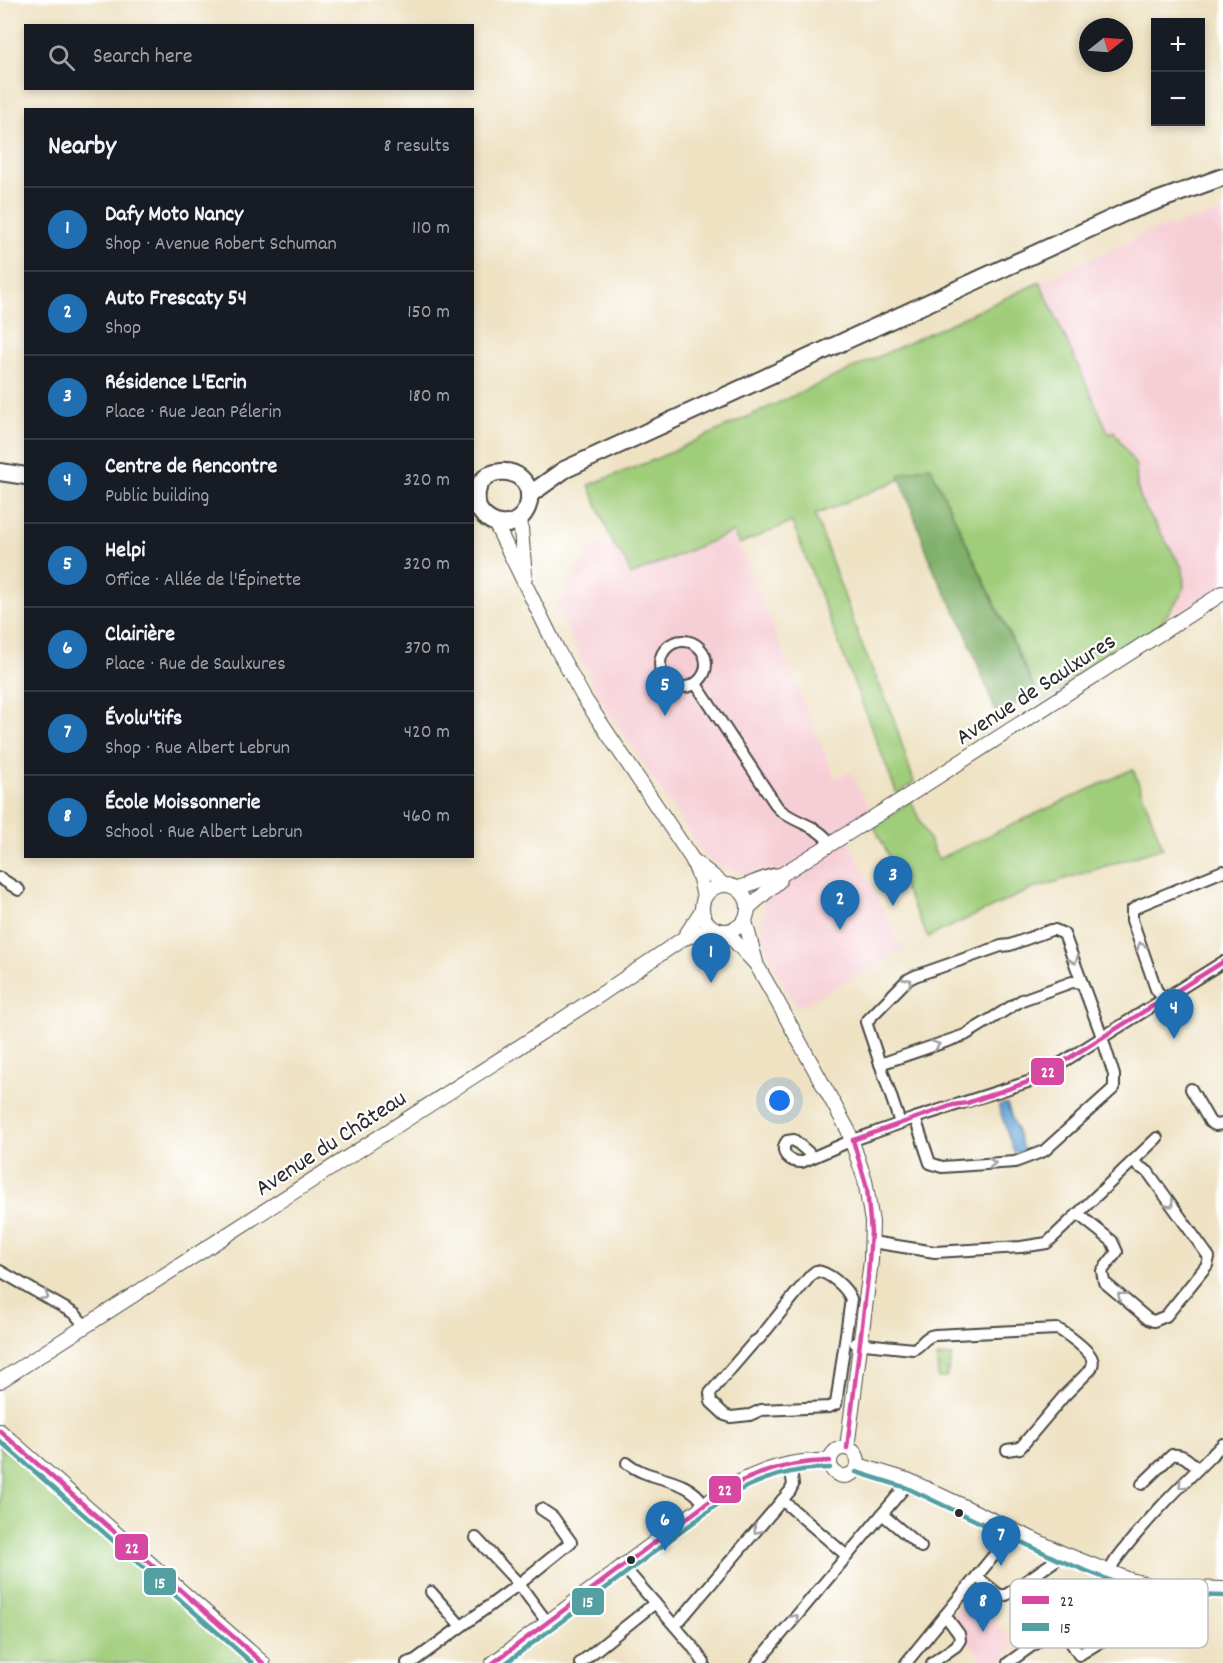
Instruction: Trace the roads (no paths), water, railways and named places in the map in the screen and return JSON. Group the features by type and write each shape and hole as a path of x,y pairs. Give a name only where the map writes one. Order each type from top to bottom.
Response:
{"main road":[{"path":"529,495 564,470 1126,212 1223,177"},
{"path":"520,477 564,470"},
{"path":"502,471 511,472 520,477 529,495 526,511 520,518 504,524 495,523 475,508 476,487 484,478 502,471"},
{"path":"0,472 24,476"}],"street":[{"path":"520,518 526,582"},
{"path":"495,523 558,651 584,698 692,859 700,879 708,925 720,931 756,964"},
{"name":"Avenue de Saulxures","path":"831,844 1223,593"},
{"path":"686,641 692,642 702,650 707,669 705,675 696,684 684,688 667,681 660,664 661,657 668,646 686,641"},
{"path":"696,684 778,808 785,815 818,829 831,844 781,875 779,881 749,907"},
{"path":"692,859 743,893 749,907 746,921 756,964 853,1140 861,1164 868,1195 872,1242 847,1448"},
{"path":"1164,999 1156,989 1132,920 1132,910 1223,871"},
{"path":"703,904 711,890 755,884 775,874 781,875"},
{"path":"0,878 19,890"},
{"name":"Avenue du Château","path":"684,938 703,904"},
{"path":"720,931 734,930 746,921"},
{"path":"900,1123 866,1022 907,980 915,976 1051,930 1064,933 1114,1075 1114,1088 1050,1147 1034,1156 1015,1162 942,1167 934,1165 930,1163 915,1118"},
{"name":"Avenue du Château","path":"0,1381 603,993 684,938 720,931"},
{"path":"810,1158 900,1123 1034,1080 1222,964"},
{"path":"880,1065 965,1035 1022,1000 1072,982 1082,983"},
{"path":"1191,1089 1210,1122 1215,1125 1223,1124"},
{"path":"872,1242 935,1252 1047,1243 1157,1138"},
{"path":"1078,1214 1113,1241 1117,1252 1102,1271 1104,1282 1148,1319 1154,1321 1166,1317 1207,1265 1209,1257 1148,1172 1133,1161"},
{"path":"0,1270 75,1314 85,1326"},
{"path":"816,1271 827,1274 849,1295 845,1342 837,1402 832,1407 761,1410 750,1415 731,1417 725,1415 711,1402 709,1396 713,1389 816,1271"},
{"path":"845,1342 913,1349 927,1337 934,1335 1057,1329 1064,1332 1091,1356 1093,1364 1091,1369 1064,1396 1020,1448 1007,1450"},
{"path":"0,1431 262,1663"},
{"path":"1107,1579 1115,1562 1146,1523 1223,1444"},
{"path":"847,1448 856,1454 858,1465 852,1474 843,1477 833,1470 830,1461 835,1452 847,1448"},
{"path":"1142,1484 1172,1455 1185,1456 1198,1469"},
{"path":"493,1663 726,1489 753,1474 790,1463 812,1460 830,1461"},
{"path":"627,1463 643,1472 693,1491 704,1504"},
{"path":"675,1626 793,1485 790,1463"},
{"path":"858,1465 910,1481 1062,1553 1109,1573 1130,1579"},
{"path":"757,1663 910,1481"},
{"path":"782,1500 848,1556"},
{"path":"407,1663 414,1661 519,1584 571,1542 553,1517 541,1509"},
{"path":"882,1514 921,1547"},
{"path":"906,1663 1008,1538 1011,1529"},
{"path":"476,1538 519,1584 547,1622"},
{"path":"1029,1579 1059,1558 1062,1553"},
{"path":"622,1565 704,1663"},
{"path":"977,1577 999,1595 1010,1592"},
{"path":"1208,1589 1223,1589"},
{"path":"431,1592 461,1626"},
{"path":"580,1663 655,1603"},
{"path":"932,1663 956,1646 960,1640 959,1634 945,1615"},
{"path":"1008,1663 1029,1648"},
{"path":"1075,1648 1079,1655 1090,1648"}],"water":[{"path":"1007,1104 1024,1151 1022,1153 1014,1152 999,1108 999,1105"}],"place":[{"name":"Helpi","path":"665,716"},
{"name":"Résidence L'Ecrin","path":"893,906"},
{"name":"Auto Frescaty 54","path":"840,930"},
{"name":"Dafy Moto Nancy","path":"711,983"},
{"name":"Centre de Rencontre","path":"1174,1039"},
{"name":"Clairière","path":"665,1551"},
{"name":"Évolu'tifs","path":"1001,1566"},
{"name":"École Moissonnerie","path":"983,1632"}]}
